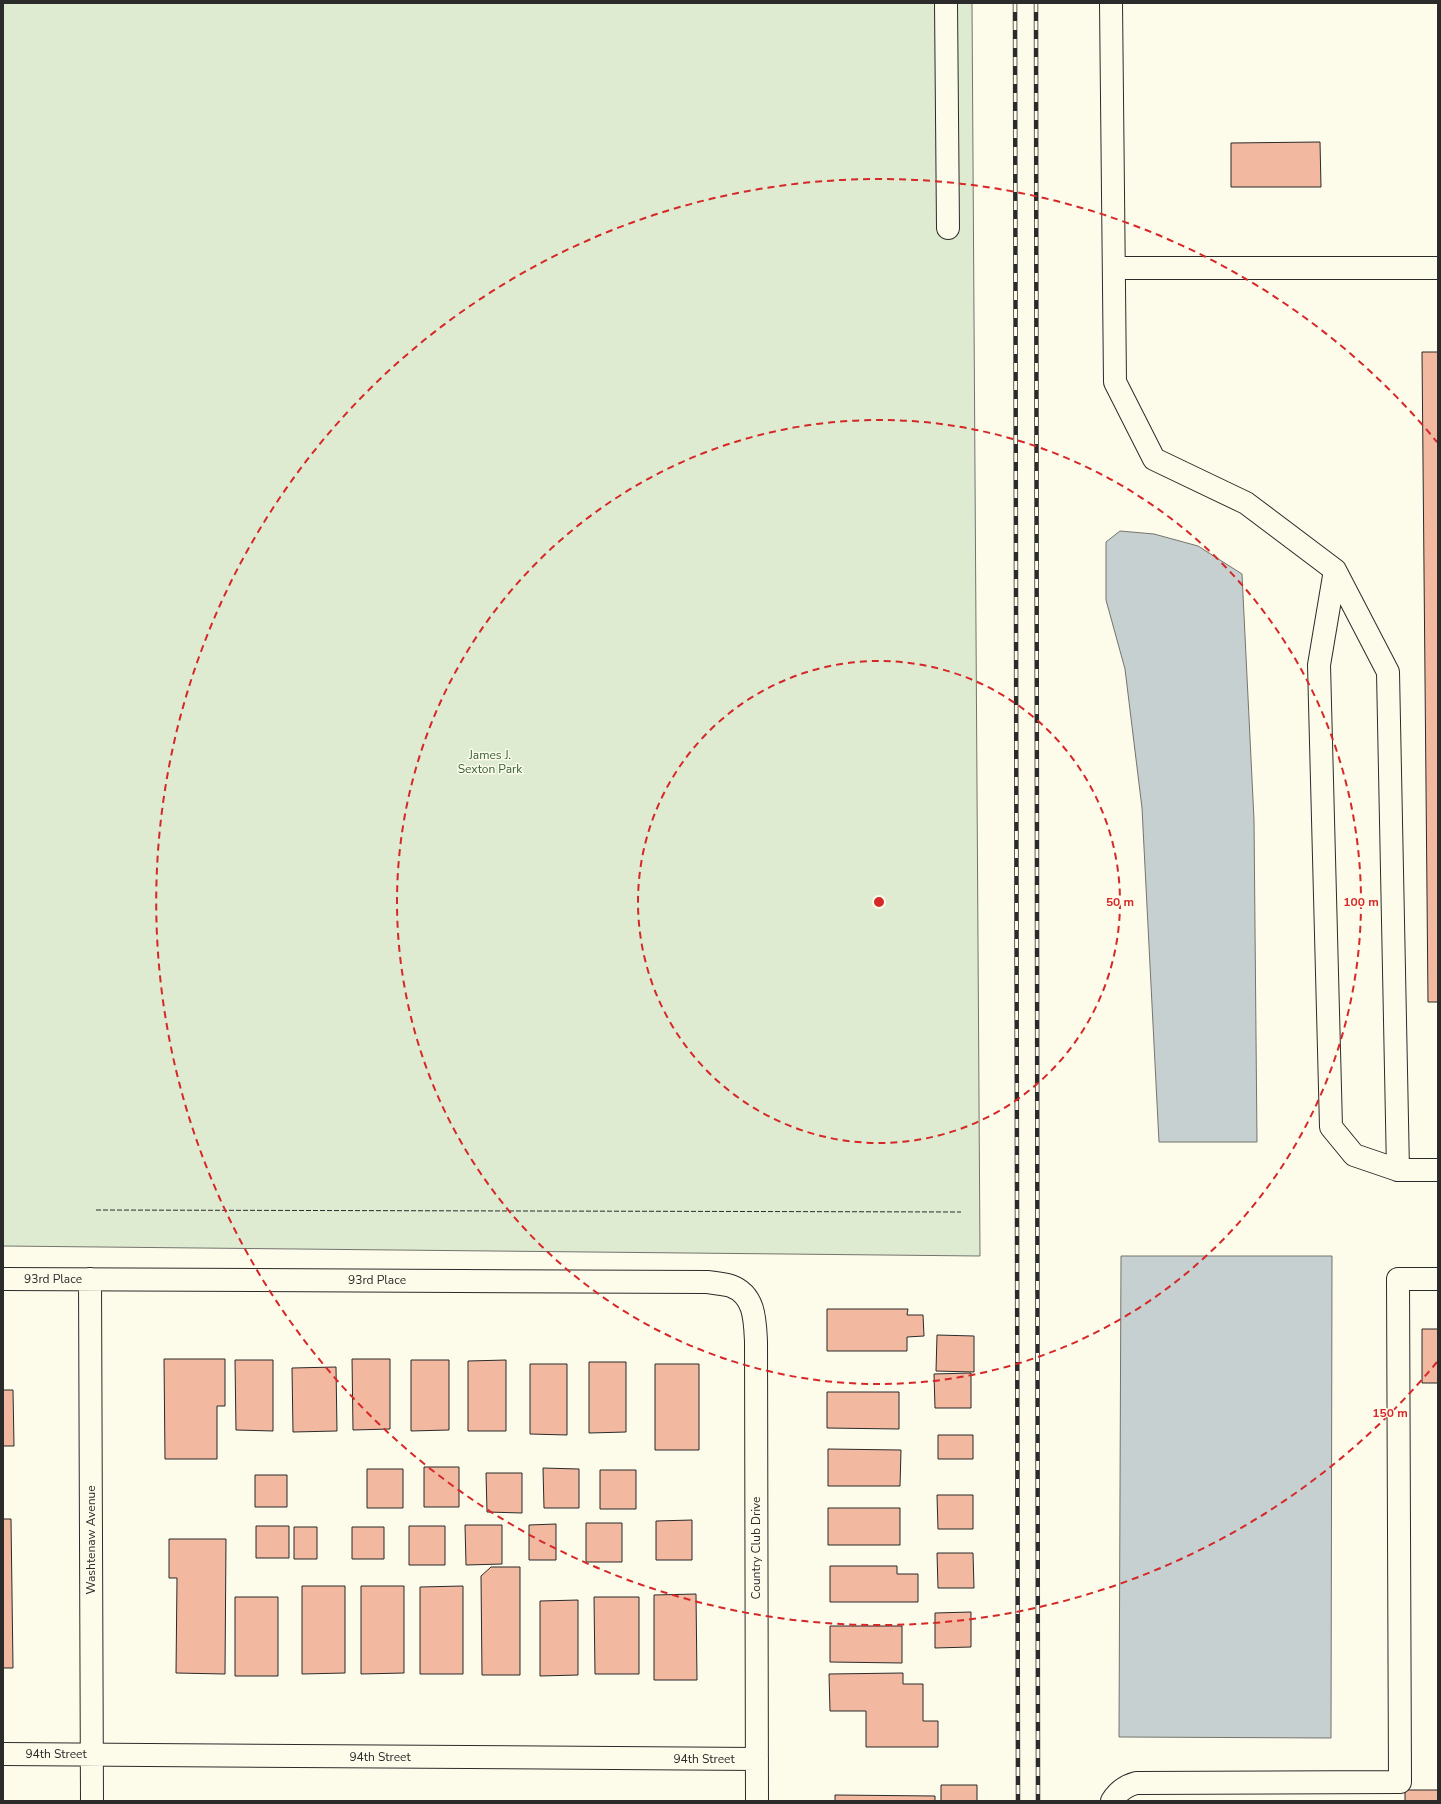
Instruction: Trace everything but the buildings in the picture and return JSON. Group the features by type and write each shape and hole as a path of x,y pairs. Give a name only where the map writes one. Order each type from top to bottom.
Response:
{"street":[{"path":"946,3 948,228"},
{"path":"1111,3 1115,382 1154,459 1246,503 1335,570 1388,672 1398,1170"},
{"path":"1114,268 1438,268"},
{"path":"1335,570 1319,665 1331,1127 1354,1155 1398,1170 1438,1170"},
{"name":"93rd Place","path":"3,1279 707,1282 732,1286 747,1296"},
{"name":"Washtenaw Avenue","path":"90,1279 92,1801"},
{"path":"1112,1801 1125,1786 1136,1783 1400,1782 1398,1279 1438,1279"},
{"name":"Country Club Drive","path":"747,1296 755,1316 756,1342 757,1801"},
{"name":"94th Street","path":"3,1754 757,1759"}],"green space":[{"name":"James J. Sexton Park","path":"3,3 972,3 980,1256 3,1246"}],"shaded area":[{"path":"1120,531 1154,534 1198,546 1242,574 1254,820 1257,1142 1159,1142 1142,808 1125,669 1106,600 1106,542"},
{"path":"1121,1256 1332,1256 1331,1738 1119,1737"}],"railway":[{"path":"1015,3 1018,1801"},
{"path":"1036,3 1038,1801"}],"fence":[{"path":"96,1210 961,1212"}]}
